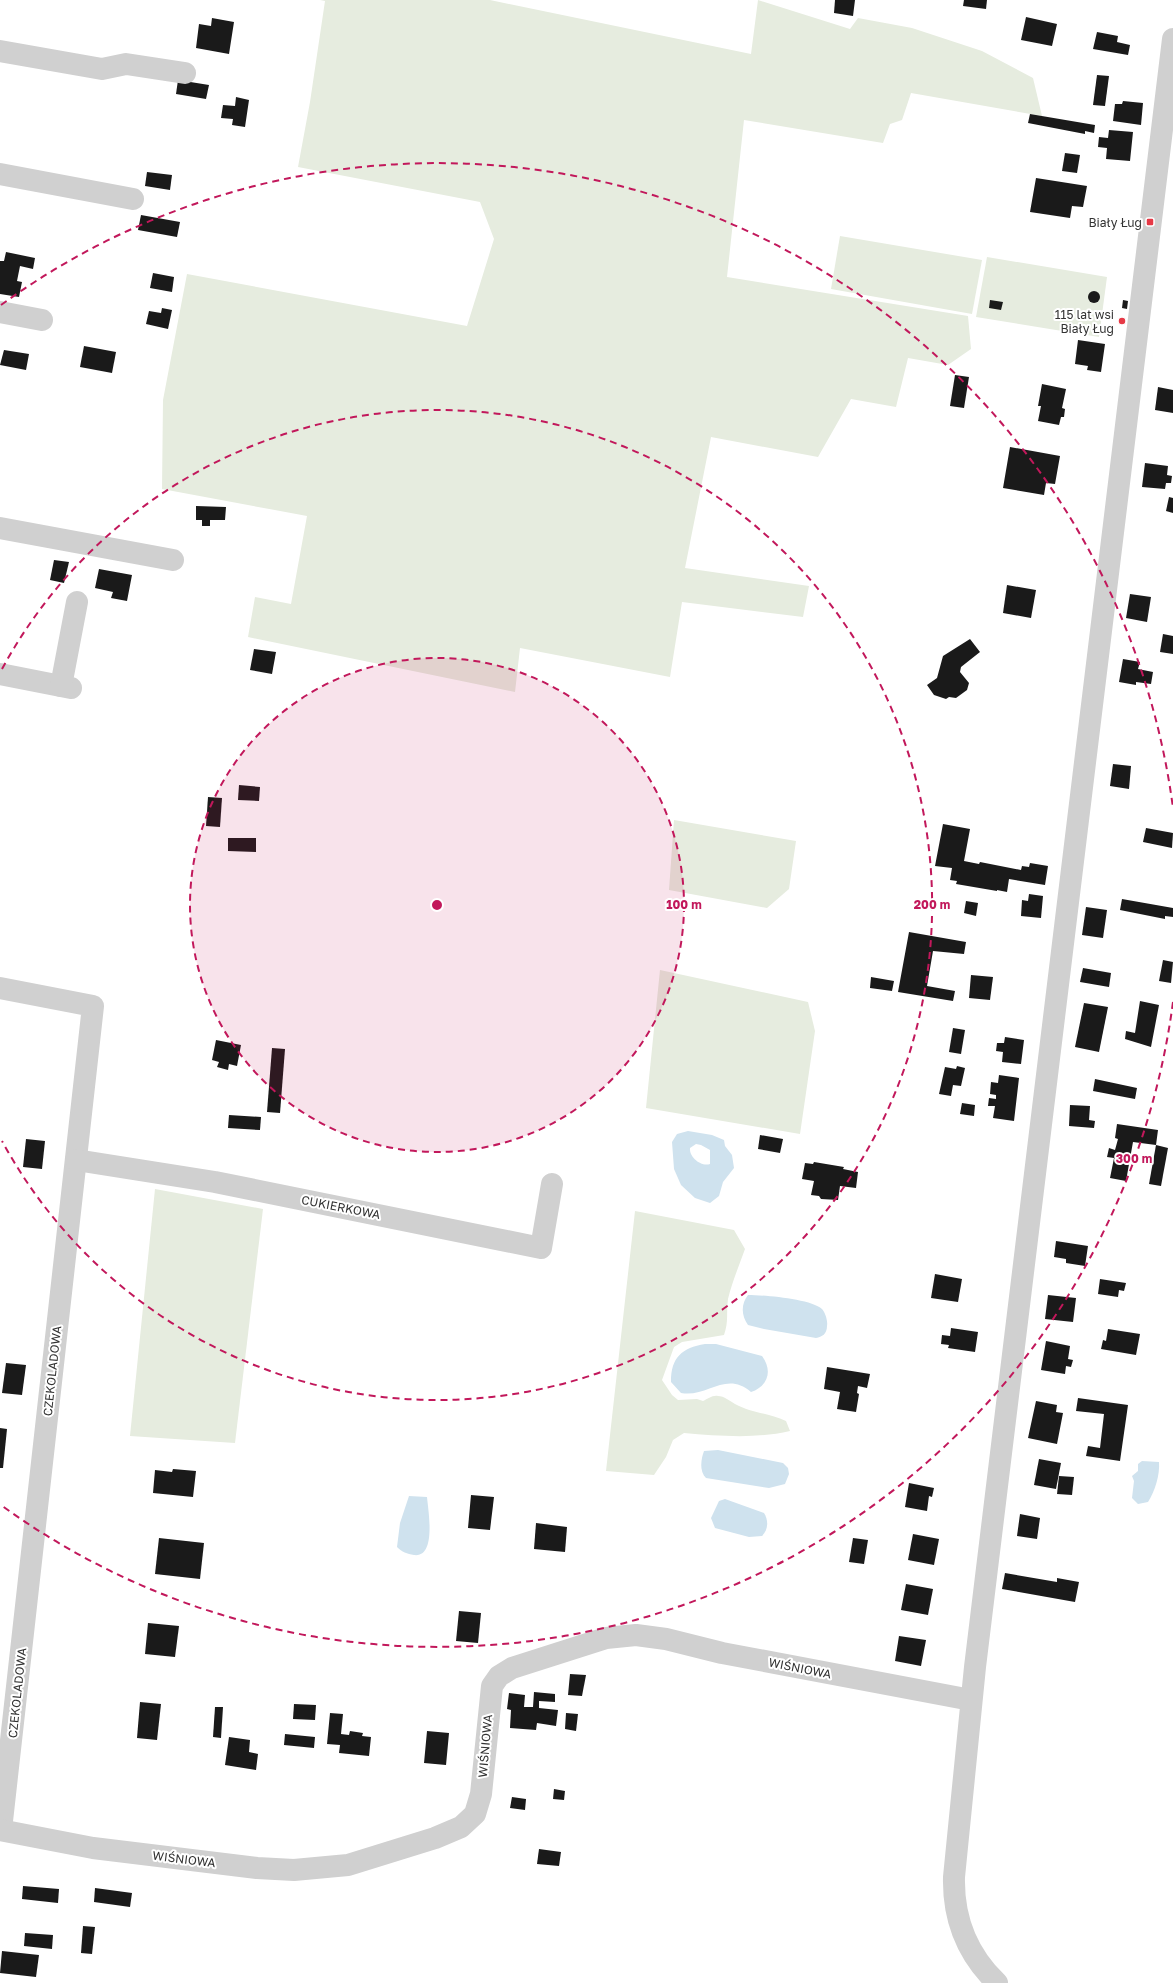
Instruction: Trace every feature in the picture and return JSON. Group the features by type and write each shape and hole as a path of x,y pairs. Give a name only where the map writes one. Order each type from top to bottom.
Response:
{"street":[{"path":"997,1983 981,1965 970,1948 961,1929 954,1894 971,1700 1173,39"},
{"path":"0,51 102,69 126,64 185,73"},
{"path":"0,174 133,199"},
{"path":"0,312 42,320"},
{"path":"0,528 173,560"},
{"path":"0,674 66,687 77,602"},
{"name":"CZEKOLADOWA","path":"0,988 93,1006 1,1830"},
{"name":"CUKIERKOWA","path":"76,1160 215,1182 541,1248 552,1184"},
{"name":"WIŚNIOWA","path":"1,1830 93,1848 257,1868 294,1870 348,1864 435,1838 461,1827 475,1814 481,1794 492,1686 499,1676 512,1668 606,1638 636,1635 666,1639 722,1653 971,1700"}],"shaded area":[{"path":"320,0 490,0 751,54 758,0 850,29 858,18 912,28 982,51 1033,78 1042,116 911,93 902,120 890,124 883,143 744,120 727,277 968,316 971,349 948,365 908,358 896,407 851,399 818,457 711,437 685,568 809,586 803,617 682,602 670,677 520,648 515,692 248,637 255,597 291,604 307,516 162,489 163,400 187,274 467,326 494,239 480,202 298,167 310,102 325,1"},
{"path":"840,236 982,260 972,314 831,289"},
{"path":"987,257 1107,277 1099,337 976,317"},
{"path":"674,820 796,841 789,889 767,908 669,890"},
{"path":"660,970 808,1002 815,1031 800,1134 646,1108"},
{"path":"155,1189 263,1209 235,1443 130,1436"},
{"path":"635,1211 734,1230 745,1249 728,1299 726,1330 724,1335 682,1342 674,1347 662,1380 672,1395 678,1400 697,1399 703,1401 714,1396 722,1397 741,1407 786,1421 790,1431 777,1434 751,1436 724,1436 684,1433 673,1440 666,1457 654,1475 606,1471"}],"water":[{"path":"688,1131 712,1135 724,1140 725,1146 732,1155 734,1168 723,1182 719,1196 710,1203 695,1198 681,1185 674,1169 672,1142 677,1134","holes":["696,1144 710,1150 710,1164 707,1165 699,1163 691,1155 690,1148"]},
{"path":"748,1295 787,1298 816,1306 822,1309 827,1319 826,1331 822,1336 816,1338 748,1325 744,1317 743,1306"},
{"path":"705,1344 716,1344 762,1356 768,1372 765,1382 751,1392 742,1386 725,1384 699,1392 681,1393 671,1382 673,1366 679,1355 684,1351"},
{"path":"718,1450 783,1463 788,1468 789,1474 785,1484 769,1488 706,1478 702,1472 701,1461 704,1451"},
{"path":"1142,1461 1159,1462 1159,1472 1155,1488 1148,1502 1138,1504 1132,1498 1134,1481 1132,1476 1138,1471 1138,1464"},
{"path":"409,1496 427,1497 430,1532 426,1549 421,1554 409,1554 397,1547 400,1523"},
{"path":"725,1499 764,1513 767,1519 767,1525 766,1531 762,1536 749,1537 715,1528 711,1518 719,1501"}],"building":[{"path":"835,0 855,0 853,16 834,13"},
{"path":"964,0 987,0 986,9 963,6"},
{"path":"1026,17 1057,24 1052,46 1021,40"},
{"path":"212,18 234,22 229,54 196,48 199,24 211,26"},
{"path":"1097,32 1118,36 1117,42 1130,45 1128,55 1093,49"},
{"path":"1097,75 1109,76 1105,106 1093,105"},
{"path":"178,80 209,85 206,99 176,94"},
{"path":"236,97 249,100 245,127 232,125 233,119 221,118 223,105 235,106"},
{"path":"1123,101 1143,103 1141,125 1113,121 1115,104 1122,104"},
{"path":"1030,114 1095,125 1094,133 1085,131 1085,134 1028,123"},
{"path":"1109,130 1133,132 1130,161 1106,159 1107,148 1098,147 1099,137 1108,138"},
{"path":"1065,153 1080,155 1077,173 1062,171"},
{"path":"147,172 172,175 170,190 145,186"},
{"path":"1036,178 1087,186 1083,207 1072,206 1070,218 1030,212"},
{"path":"141,215 180,222 177,237 138,230"},
{"path":"6,252 35,258 33,269 20,266 17,281 22,282 19,297 0,294 0,261 4,261"},
{"path":"153,273 174,277 172,292 150,288"},
{"path":"1092,291 1096,291 1100,297 1096,303 1092,303 1088,299 1088,295"},
{"path":"990,300 1003,302 1001,310 989,308"},
{"path":"1123,300 1128,301 1127,309 1122,308"},
{"path":"162,308 172,310 168,329 146,324 149,311 161,313"},
{"path":"1078,340 1105,344 1101,372 1087,370 1088,366 1075,364"},
{"path":"84,346 116,352 112,373 80,367"},
{"path":"4,350 29,354 26,370 0,365"},
{"path":"955,375 969,377 964,408 950,406"},
{"path":"1042,384 1066,389 1062,408 1065,409 1064,417 1061,417 1059,425 1038,421 1041,406 1038,406"},
{"path":"1158,387 1173,390 1173,413 1155,410"},
{"path":"1010,447 1060,456 1055,484 1046,483 1044,495 1003,488"},
{"path":"1145,463 1168,466 1167,475 1172,476 1171,483 1166,483 1165,489 1142,487"},
{"path":"1169,497 1173,498 1173,513 1166,511"},
{"path":"196,506 226,507 225,520 210,520 210,526 202,526 202,520 196,520"},
{"path":"54,560 69,562 64,583 50,580"},
{"path":"99,569 132,575 127,601 111,598 113,592 95,588"},
{"path":"1007,585 1036,590 1031,618 1003,613"},
{"path":"1130,594 1151,597 1147,622 1126,618"},
{"path":"1163,634 1173,636 1173,654 1160,652"},
{"path":"970,639 980,652 961,667 960,672 969,683 967,690 956,698 949,697 946,699 934,695 927,685 937,678 943,656"},
{"path":"254,649 276,652 272,674 250,670"},
{"path":"1123,659 1140,662 1138,669 1153,672 1151,684 1136,682 1136,685 1119,682"},
{"path":"1113,764 1131,766 1129,789 1110,786"},
{"path":"239,785 260,787 259,801 238,800"},
{"path":"208,797 222,798 220,827 206,826"},
{"path":"943,824 970,829 964,861 979,864 980,862 1021,870 1022,866 1029,867 1030,863 1048,866 1045,885 1009,879 1007,892 956,884 957,881 950,880 952,868 935,866"},
{"path":"1146,828 1173,833 1172,848 1143,842"},
{"path":"228,838 256,838 256,852 228,851"},
{"path":"1029,894 1043,896 1041,918 1021,916 1022,900 1028,901"},
{"path":"1122,899 1173,908 1173,917 1165,916 1165,919 1120,910"},
{"path":"966,901 978,903 976,916 964,913"},
{"path":"1086,907 1107,910 1103,938 1082,935"},
{"path":"909,932 966,942 964,954 933,951 927,986 955,991 953,1001 898,992"},
{"path":"1163,960 1173,962 1171,983 1159,981"},
{"path":"1083,968 1111,973 1109,987 1080,982"},
{"path":"971,975 993,977 990,1000 969,998"},
{"path":"871,977 894,981 892,991 870,988"},
{"path":"1140,1001 1159,1005 1151,1047 1125,1039 1126,1031 1135,1033"},
{"path":"1084,1003 1108,1007 1099,1052 1075,1047"},
{"path":"953,1028 965,1030 961,1054 949,1052"},
{"path":"1005,1037 1024,1040 1021,1064 1002,1062 1003,1052 996,1051 997,1043 1004,1043"},
{"path":"216,1040 241,1045 237,1066 229,1064 228,1070 217,1067 219,1062 212,1060"},
{"path":"272,1048 285,1049 280,1113 267,1112"},
{"path":"957,1066 965,1068 961,1086 953,1085 951,1096 939,1094 945,1067 956,1069"},
{"path":"999,1075 1019,1078 1014,1121 993,1118 995,1106 988,1106 989,1098 996,1099 996,1095 990,1094 991,1082 998,1083"},
{"path":"1095,1079 1137,1088 1135,1099 1093,1091"},
{"path":"962,1103 975,1105 974,1116 960,1114"},
{"path":"1070,1105 1090,1106 1089,1120 1095,1121 1094,1128 1069,1126"},
{"path":"229,1115 261,1117 260,1130 228,1128"},
{"path":"1117,1124 1158,1130 1156,1145 1133,1142 1126,1181 1110,1178 1114,1158 1107,1157 1109,1148 1115,1150 1118,1139 1115,1138"},
{"path":"760,1135 783,1139 780,1153 758,1149"},
{"path":"26,1139 45,1141 42,1169 23,1167"},
{"path":"1156,1145 1168,1148 1161,1186 1149,1184"},
{"path":"814,1162 844,1167 843,1169 858,1172 856,1188 840,1186 838,1200 821,1199 819,1196 811,1195 814,1181 802,1179 805,1163 813,1164"},
{"path":"1056,1241 1088,1246 1085,1266 1066,1263 1066,1259 1054,1257"},
{"path":"935,1274 962,1279 958,1302 931,1298"},
{"path":"1100,1279 1126,1283 1124,1291 1119,1290 1118,1297 1098,1294"},
{"path":"1048,1295 1076,1298 1073,1322 1045,1319"},
{"path":"951,1328 978,1332 975,1352 948,1348 949,1345 941,1344 942,1335 950,1336"},
{"path":"1108,1329 1140,1334 1136,1355 1101,1349 1103,1340 1106,1341"},
{"path":"1046,1341 1070,1346 1068,1359 1073,1360 1071,1367 1066,1366 1065,1374 1041,1370"},
{"path":"6,1363 26,1365 22,1395 2,1393"},
{"path":"827,1367 870,1374 867,1388 858,1386 857,1393 859,1394 856,1412 837,1409 840,1392 824,1389"},
{"path":"1078,1398 1128,1405 1120,1461 1086,1456 1088,1446 1100,1448 1104,1414 1076,1411"},
{"path":"1036,1401 1057,1405 1056,1412 1063,1413 1057,1444 1028,1438"},
{"path":"0,1428 7,1429 3,1468 0,1468"},
{"path":"1039,1459 1061,1463 1056,1489 1034,1485"},
{"path":"173,1469 196,1471 193,1497 153,1493 155,1470 172,1472"},
{"path":"1059,1476 1074,1477 1072,1495 1057,1494"},
{"path":"909,1483 934,1488 932,1497 929,1496 927,1511 905,1507"},
{"path":"471,1495 494,1497 490,1530 468,1528"},
{"path":"1020,1514 1040,1518 1037,1539 1017,1536"},
{"path":"536,1523 567,1527 565,1552 534,1549"},
{"path":"913,1534 939,1539 934,1565 908,1560"},
{"path":"159,1538 204,1543 200,1579 155,1574"},
{"path":"853,1538 868,1540 864,1564 849,1562"},
{"path":"1005,1573 1057,1582 1057,1578 1079,1582 1075,1602 1002,1589"},
{"path":"906,1584 933,1589 928,1615 901,1610"},
{"path":"459,1611 481,1613 478,1643 456,1641"},
{"path":"148,1623 179,1626 175,1657 145,1654"},
{"path":"899,1636 926,1640 921,1666 895,1661"},
{"path":"570,1674 586,1675 582,1696 568,1695"},
{"path":"534,1692 555,1694 555,1702 539,1701 539,1708 558,1710 556,1726 537,1723 536,1730 510,1728 511,1710 507,1709 509,1693 525,1695 524,1707 533,1707"},
{"path":"140,1702 161,1704 157,1740 137,1738"},
{"path":"294,1704 316,1705 315,1720 293,1719"},
{"path":"215,1707 223,1707 221,1738 213,1737"},
{"path":"330,1713 343,1714 341,1734 349,1735 350,1731 363,1733 362,1736 371,1737 369,1756 339,1753 340,1745 327,1744"},
{"path":"566,1713 578,1714 576,1731 565,1729"},
{"path":"427,1731 449,1733 446,1765 424,1763"},
{"path":"285,1734 315,1737 314,1748 284,1745"},
{"path":"229,1737 250,1740 249,1752 258,1754 256,1770 225,1765"},
{"path":"554,1789 565,1791 564,1800 553,1799"},
{"path":"512,1797 526,1799 525,1810 510,1808"},
{"path":"539,1849 561,1852 559,1866 537,1864"},
{"path":"23,1886 59,1889 58,1903 22,1899"},
{"path":"95,1888 132,1893 130,1907 94,1902"},
{"path":"83,1926 95,1927 92,1954 81,1953"},
{"path":"25,1933 53,1935 52,1949 24,1946"},
{"path":"2,1951 39,1955 36,1977 0,1973"}],"place":[{"name":"Biały Ług","path":"1150,222"},
{"name":"115 lat wsi Biały Ług","path":"1122,321"}]}
